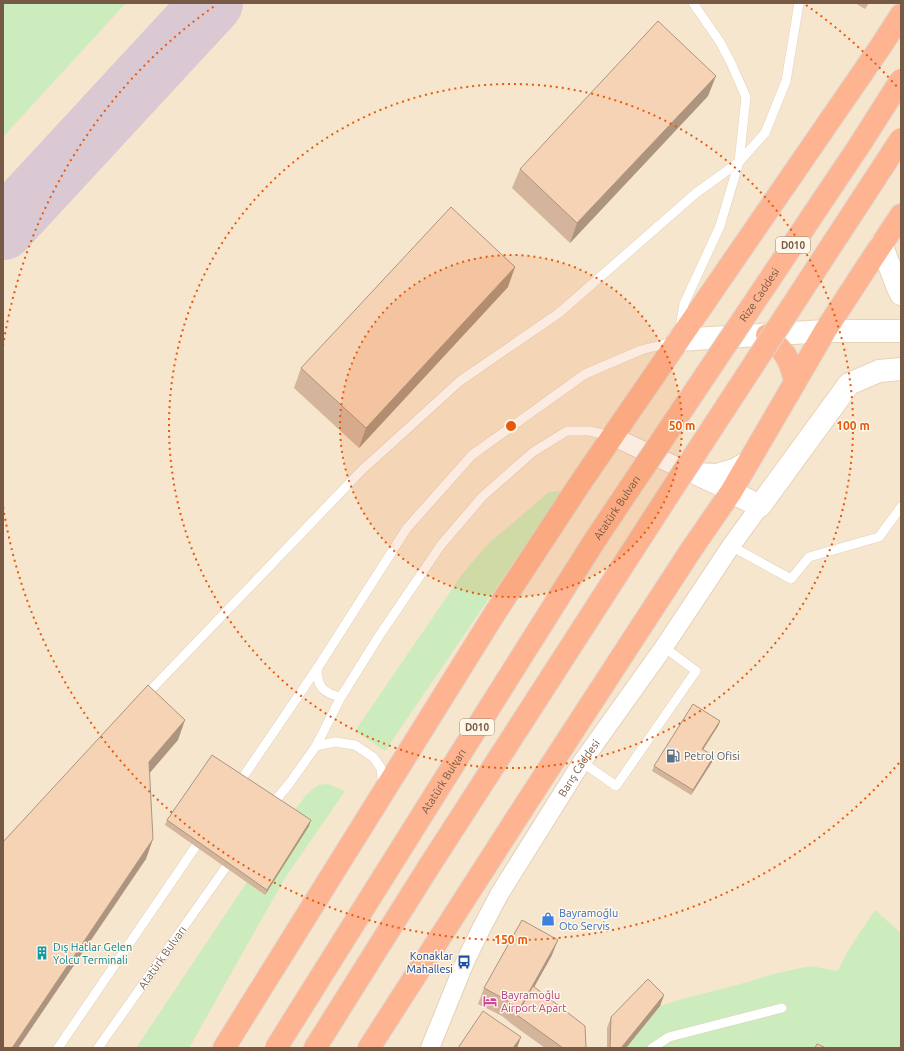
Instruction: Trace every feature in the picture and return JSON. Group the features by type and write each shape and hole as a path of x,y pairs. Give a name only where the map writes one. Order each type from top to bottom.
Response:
{"highway":[{"path":"224,1048 495,613 612,436 901,15"},
{"name":"Rize Caddesi","path":"683,409 859,146 901,80"},
{"name":"D010","path":"315,1048 432,861 901,139"},
{"path":"369,1048 536,788 691,550 731,492 825,331 901,215"},
{"path":"767,335 788,357 795,382"},
{"name":"Atatürk Bulvarı","path":"276,1048 589,550 683,409"}],"street":[{"path":"881,244 901,294"},
{"path":"678,340 825,331 901,331"},
{"path":"612,436 760,506 849,384 879,371 901,369"},
{"path":"686,471 717,473 734,468 751,458"},
{"name":"Barış Caddesi","path":"430,1048 465,962 489,913 582,762 664,647 731,546 760,506"}],"lane":[{"path":"241,780 317,668 407,528 472,455 585,374 641,350 678,340 684,304 720,226 739,162 746,97 731,62 720,42 693,3"},
{"path":"136,704 373,459 460,381 559,313 696,193 739,162 765,133 786,81 799,3"},
{"path":"274,802 316,746 341,697 379,636 441,544 482,497 533,452 567,431 589,432 612,436"},
{"path":"731,546 791,578 809,556 879,537 901,507"},
{"path":"582,762 616,786 696,671 664,647"},
{"path":"317,668 319,683 324,690 330,695 341,697"},
{"path":"316,746 335,742 355,745 373,756 381,768 384,790"},
{"path":"58,1048 196,846"},
{"name":"Atatürk Bulvarı","path":"98,1048 226,867"},
{"path":"652,1048 668,1037 782,1008"}],"shaded area":[{"path":"3,3 901,3 901,1048 3,1048"}],"green space":[{"path":"3,3 126,3 3,137"},
{"path":"562,491 385,751 355,731 463,573 488,544 549,492"},
{"path":"328,784 345,791 285,878 189,1048 136,1048 247,882 265,895 292,814 306,795 318,785"},
{"path":"875,910 901,933 901,1048 626,1048 660,1006 774,974 810,966 838,971 847,952"}],"building":[{"path":"658,21 716,76 577,223 520,169"},
{"path":"451,207 515,267 366,428 301,368"},
{"name":"Dış Hatlar Gelen Yolcu Terminali","path":"148,685 185,720 149,762 153,839 12,1048 3,1048 3,842"},
{"path":"693,704 720,721 702,749 714,756 693,790 654,766"},
{"path":"212,755 311,820 267,890 167,820"},
{"path":"522,920 558,940 519,1010 508,1001 484,988"},
{"path":"648,979 664,995 621,1048 610,1048 611,1017"},
{"path":"533,986 585,1026 586,1048 563,1048 517,1015"},
{"path":"483,1011 521,1037 513,1048 458,1048"},
{"path":"817,1044 826,1048 815,1048"}],"taxiway":[{"path":"3,229 212,3"}],"place":[{"name":"Petrol Ofisi","path":"673,756"},
{"name":"Bayramoğlu Oto Servis","path":"548,919"},
{"name":"Dış Hatlar Gelen Yolcu Terminali","path":"42,953"},
{"name":"Konaklar Mahallesi","path":"464,962"},
{"name":"Bayramoğlu Airport Apart","path":"490,1001"}]}
